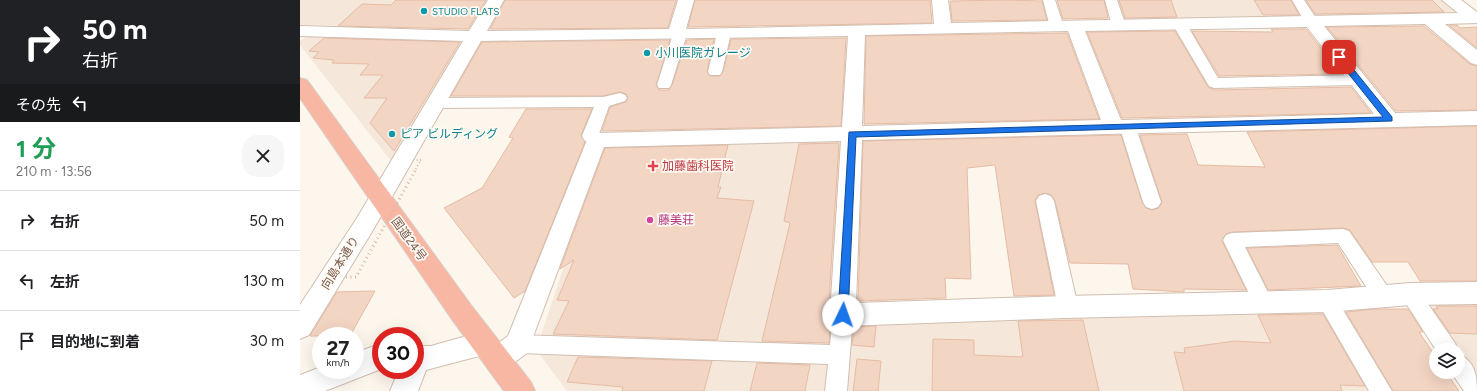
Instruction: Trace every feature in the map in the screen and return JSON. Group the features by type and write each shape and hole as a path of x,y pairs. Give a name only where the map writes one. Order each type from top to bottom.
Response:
{"highway":[{"name":"国道24号","path":"300,84 380,198 521,391"}],"street":[{"name":"向島本通り","path":"300,328 380,198 496,0"},
{"path":"678,34 686,0"},
{"path":"940,0 943,29"},
{"path":"1450,0 1476,18"},
{"path":"300,31 476,36 678,34 1476,18"},
{"path":"1428,19 1477,59"},
{"path":"1311,21 1389,119"},
{"path":"1075,27 1120,126"},
{"path":"857,30 843,315 1068,307 1327,301 1410,294 1477,293"},
{"path":"424,360 431,358 491,351 518,344 596,140 1477,118"},
{"path":"300,388 322,379"},
{"path":"404,391 409,379"}],"lane":[{"path":"1049,0 1056,27"},
{"path":"1111,0 1119,26"},
{"path":"1298,0 1311,21"},
{"path":"1180,25 1214,83 1357,80"},
{"path":"716,72 724,33"},
{"path":"664,85 678,34"},
{"path":"436,103 603,102 620,98"},
{"path":"596,140 590,136 603,102"},
{"path":"1120,126 1152,202"},
{"path":"1045,201 1068,307"},
{"path":"1263,302 1232,240 1343,236 1383,296"},
{"path":"1410,294 1443,343"},
{"path":"1327,301 1381,391"},
{"path":"836,391 843,315"},
{"path":"518,344 840,355"},
{"path":"1465,374 1476,391"}],"path":[{"path":"346,277 356,277 421,160 413,160"}],"shaded area":[{"path":"300,0 486,0 470,28 300,25"},
{"path":"1117,0 1293,0 1300,11 1292,17 1124,19"},
{"path":"1304,0 1445,0 1466,14 1317,15 1312,12"},
{"path":"308,36 459,42 463,48 391,161 300,45 300,41"},
{"path":"834,140 845,148 837,347 549,341 541,335 601,155 612,146"},
{"path":"1477,299 1477,376 1465,359 1465,343 1454,343 1431,310 1433,300"},
{"path":"1316,309 1337,326 1375,391 846,391 854,321"},
{"path":"543,351 829,363 832,391 567,391 540,355"}],"building":[{"path":"396,0 486,0 468,29 338,26 362,4 391,5"},
{"path":"505,0 676,0 668,28 490,29"},
{"path":"695,0 930,0 932,23 688,27"},
{"path":"1057,0 1104,0 1108,18 1063,19"},
{"path":"1119,0 1171,0 1177,17 1125,18"},
{"path":"1254,0 1291,0 1299,15 1263,15"},
{"path":"1306,0 1432,0 1444,12 1315,14"},
{"path":"950,1 1042,1 1047,20 952,21"},
{"path":"1449,25 1457,25 1460,28 1477,27 1477,48"},
{"path":"1424,26 1470,64 1477,66 1477,110 1396,111 1327,27"},
{"path":"1271,29 1306,29 1341,74 1219,76 1192,31 1273,32"},
{"path":"1175,31 1208,87 1214,90 1351,87 1371,113 1122,118 1087,32"},
{"path":"1067,33 1099,119 864,124 866,36"},
{"path":"324,38 460,42 394,151 370,123 387,98 364,98 383,75 360,75 369,64 332,63 334,60 313,58 319,52 309,51"},
{"path":"846,38 841,126 602,131 610,107 626,102 628,97 626,94 620,92 603,96 451,96 482,42 670,40 656,85 659,90 669,90 687,40 714,39 707,72 710,76 720,76 723,72 731,39"},
{"path":"526,109 592,109 581,135 585,142 525,291 514,298 444,208 482,188 513,138 509,137"},
{"path":"1477,126 1477,281 1420,281 1408,262 1372,262 1350,230 1343,228 1232,232 1226,234 1222,241 1246,290 1184,289 1184,292 1133,289 1128,264 1070,263 1055,201 1051,195 1045,193 1038,195 1035,201 1054,295 1014,296 995,165 967,168 971,279 945,278 946,298 858,301 863,141 1121,135 1142,202 1146,208 1152,210 1159,208 1162,202 1140,135 1187,134 1198,165 1265,167 1247,132"},
{"path":"839,143 828,315 831,320 829,343 762,341 790,223 784,221 799,144"},
{"path":"728,145 718,187 721,187 717,198 754,201 717,340 553,334 569,301 557,300 574,260 560,269 605,148"},
{"path":"1337,245 1361,286 1268,290 1247,248"},
{"path":"375,291 355,327 316,327 337,292"},
{"path":"1436,306 1477,306 1477,334 1450,333 1433,309 1438,309"},
{"path":"1375,309 1408,309 1423,332 1419,332 1429,347 1429,379 1451,379 1459,391 1393,391 1346,312"},
{"path":"1323,314 1365,386 1340,385 1342,391 1184,391 1174,352 1185,353 1184,348 1235,341 1271,343 1258,315"},
{"path":"1083,320 1099,391 932,391 933,339 974,340 974,355 1023,357 1018,321"},
{"path":"876,326 874,347 852,345 854,327"},
{"path":"578,357 712,361 704,391 622,391 623,387 567,382"},
{"path":"857,359 881,361 878,391 853,391"},
{"path":"757,363 810,365 805,391 750,391"}],"place":[{"name":"STUDIO FLATS","path":"424,11"},
{"name":"小川医院ガレージ","path":"647,53"},
{"name":"ピア ビルディング","path":"392,134"},
{"name":"加藤歯科医院","path":"653,166"},
{"name":"藤美荘","path":"650,220"}],"route":[{"path":"843,315 852,134 1127,125 1389,119 1339,57"}]}
